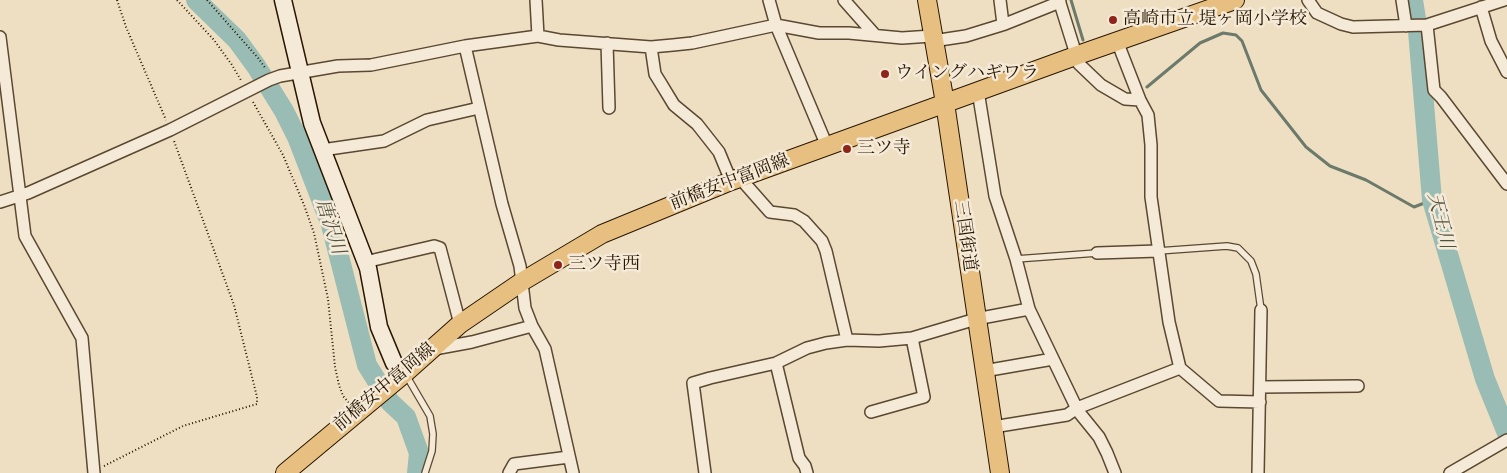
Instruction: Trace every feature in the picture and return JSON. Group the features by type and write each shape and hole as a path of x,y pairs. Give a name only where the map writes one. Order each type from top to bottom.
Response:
{"main road":[{"name":"三国街道","path":"926,0 945,103 1000,473"},
{"name":"前橋安中富岡線","path":"285,473 405,373 460,324 523,281 602,234 736,179 1235,0"}],"street":[{"path":"283,0 302,72 312,123 365,262 370,278 379,327 394,363 405,373"},
{"path":"536,0 538,36"},
{"path":"770,0 776,24 827,146"},
{"path":"844,0 875,35"},
{"path":"1000,0 1003,24"},
{"path":"1308,0 1317,13 1341,24 1353,27 1427,25 1496,1"},
{"path":"1402,0 1406,26"},
{"path":"0,202 19,196 170,130 273,79 338,66 371,65 465,46 538,36 651,47 692,43 776,24 819,33 849,33 933,39 966,36 1003,24 1059,1 1078,55 1079,64 1101,85 1125,99 1140,100"},
{"path":"1481,7 1491,41 1507,72"},
{"path":"1427,25 1434,90 1507,184"},
{"path":"0,37 25,236 82,338 94,471"},
{"path":"1117,41 1140,100 1148,115 1151,145 1151,197 1170,322 1180,368 1219,401 1260,402"},
{"path":"607,43 609,108"},
{"path":"465,46 523,281 522,290 526,308 532,326 545,349 573,473"},
{"path":"651,47 656,74 674,105 697,124 719,152 736,179 770,212 794,214 804,221 822,241 847,340"},
{"path":"978,91 995,196 1016,259 1029,309 1077,408 1099,437 1115,473"},
{"path":"322,150 384,141 427,120 479,108"},
{"path":"365,262 434,246 440,248 460,324"},
{"path":"1097,253 1158,251"},
{"path":"705,473 693,383 776,363 807,348 826,342 912,338 976,319 1029,309"},
{"path":"1258,473 1261,310"},
{"path":"431,349 472,342 532,326"},
{"path":"871,412 924,397 912,338"},
{"path":"984,371 1053,359"},
{"path":"776,363 799,458 806,466 807,473"},
{"path":"993,427 1067,415 1077,408 1180,368"},
{"path":"1260,387 1358,386"},
{"path":"1450,473 1507,440"},
{"path":"509,473 514,464 569,457"}],"lane":[{"path":"1158,251 1227,246 1238,248 1251,261 1256,274 1261,310"},
{"path":"1016,259 1097,253"},
{"path":"405,373 430,416 433,434 432,451 425,473"}],"path":[{"path":"94,471 183,426 257,404 257,397 234,305 170,130 126,27 117,0"},
{"path":"177,0 214,40 232,65 283,155 314,233 328,299 335,367 339,385 343,396 358,412"},
{"path":"207,0 258,58 273,79"}],"waterway":[{"name":"唐沢川","path":"196,0 237,40 284,111 297,137 331,225 367,365 390,402 406,417 419,453 417,473"},
{"path":"1071,0 1083,40"},
{"name":"天王川","path":"1413,0 1418,31 1432,200 1485,379 1507,433"},
{"path":"1147,87 1200,43 1223,33 1236,35 1242,41 1261,90 1306,147 1330,166 1366,180 1414,207 1432,200"}],"place":[{"name":"高崎市立 堤ヶ岡小学校","path":"1113,20"},
{"name":"ウイングハギワラ","path":"885,74"},
{"name":"三ツ寺","path":"847,149"},
{"name":"三ツ寺西","path":"558,265"}]}
